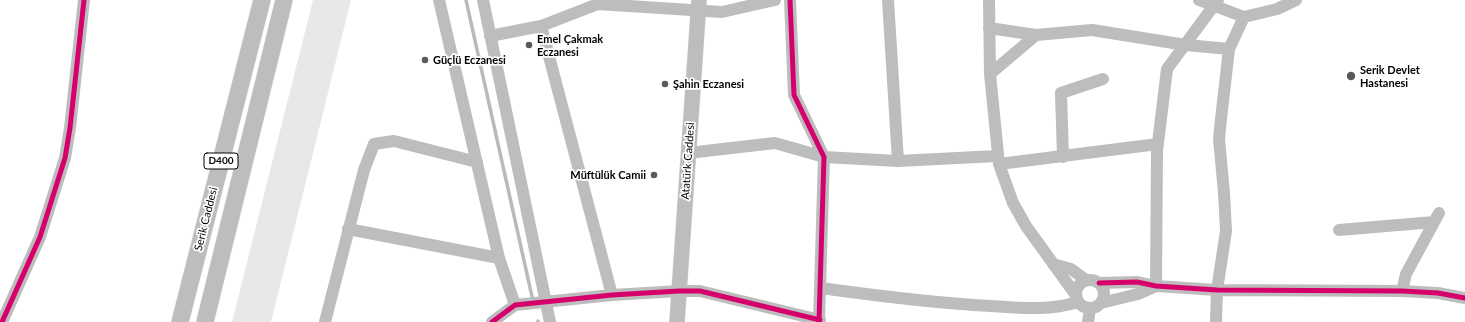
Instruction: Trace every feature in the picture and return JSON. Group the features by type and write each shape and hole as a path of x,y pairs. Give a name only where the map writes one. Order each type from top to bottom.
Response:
{"highway":[{"name":"Serik Caddesi","path":"180,322 262,0"},
{"name":"D400","path":"205,322 284,0"}],"main road":[{"name":"Atatürk Caddesi","path":"677,322 698,6"}],"street":[{"path":"2,322 40,237 65,158 70,128 84,0"},
{"path":"440,0 499,258 515,305"},
{"path":"483,0 550,322"},
{"path":"490,36 541,26 598,2 698,6 736,10 776,0"},
{"path":"492,322 515,305 612,295 679,291 700,291 820,321 824,157 794,95 790,0"},
{"path":"888,0 898,160"},
{"path":"988,0 990,74 998,160 1013,203 1026,226 1085,308 1090,309 1101,303 1138,294 1156,286"},
{"path":"1199,0 1216,3 1244,17 1277,9 1296,0"},
{"path":"1156,286 1158,144 1167,69 1216,3"},
{"path":"1216,322 1216,290 1226,231 1219,139 1229,48 1244,17"},
{"path":"541,26 612,295"},
{"path":"989,28 1036,35 1092,30 1186,45 1229,48"},
{"path":"990,74 1036,35"},
{"path":"1063,157 1061,93 1103,79"},
{"path":"324,322 364,170 374,144 394,141 477,162"},
{"path":"688,153 776,143 824,157 898,160 998,160 1063,157 1158,144"},
{"path":"1339,230 1436,218 1406,274 1402,291"},
{"path":"348,229 499,258"},
{"path":"1053,264 1071,269 1086,280"},
{"path":"1077,298 1078,285 1086,280 1095,280 1099,283 1137,282 1156,286 1216,290 1402,291 1464,295"},
{"path":"1099,283 1105,295 1101,303"},
{"path":"821,288 938,303 1043,309 1065,306 1077,298"},
{"path":"1088,322 1090,309"}],"shaded area":[{"path":"313,0 351,0 271,322 232,322"}],"waterway":[{"path":"466,0 533,301"}],"cycle path":[{"path":"2,322 40,237 65,158 70,128 84,0"},
{"path":"790,0 794,95 824,157 819,322"},
{"path":"1099,283 1137,282 1156,286 1217,290 1402,291 1438,293 1465,298"},
{"path":"492,322 515,305 612,295 679,291 700,291 820,320"}],"place":[{"name":"Emel Çakmak Eczanesi","path":"529,45"},
{"name":"Güçlü Eczanesi","path":"425,60"},
{"name":"Serik Devlet Hastanesi","path":"1351,76"},
{"name":"Şahin Eczanesi","path":"665,84"},
{"name":"Müftülük Camii","path":"654,175"}]}
